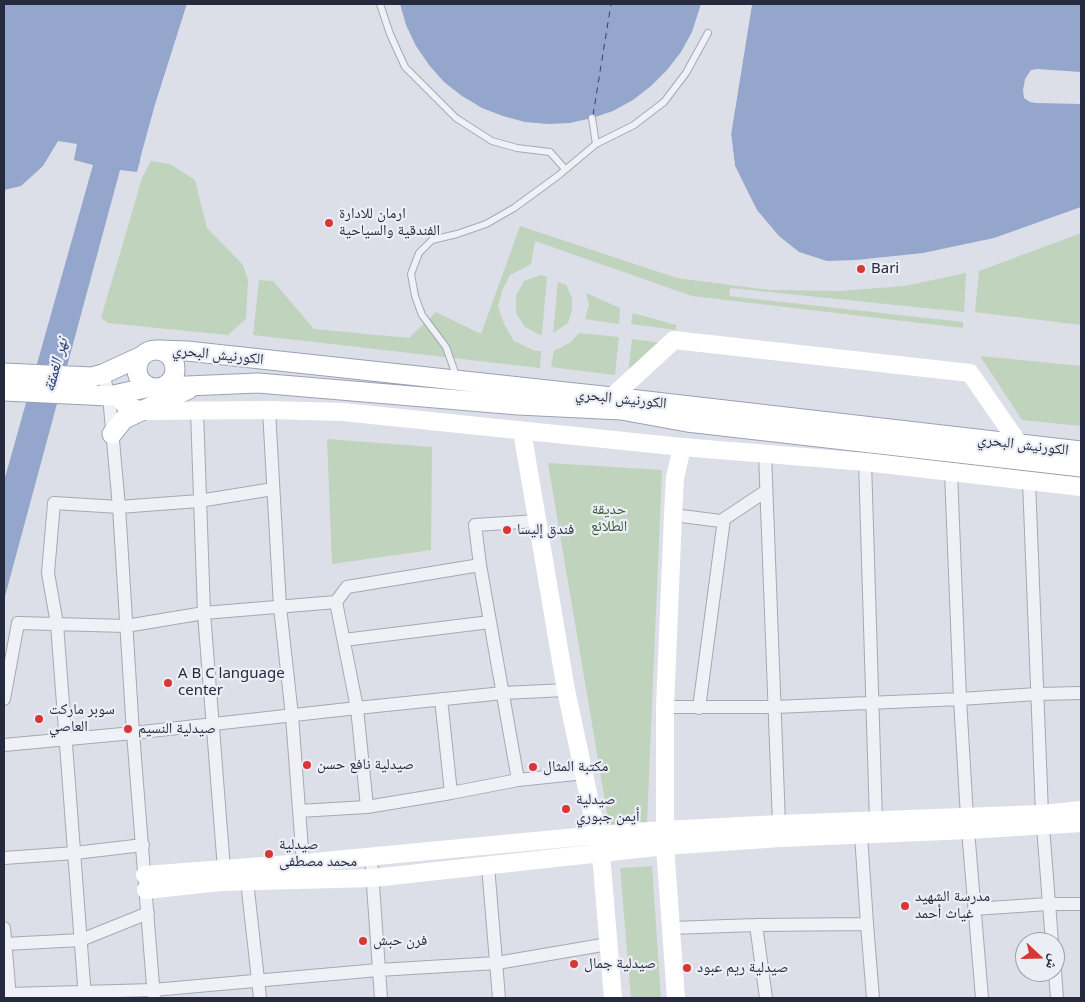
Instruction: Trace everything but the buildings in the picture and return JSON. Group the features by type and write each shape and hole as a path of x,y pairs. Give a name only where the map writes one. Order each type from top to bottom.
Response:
{"main road":[{"name":"الكورنيش البحري","path":"160,350 187,351 612,397 1081,452"},
{"path":"8,382 98,376 147,352 160,350 166,352 174,363 174,377 157,387 144,384 139,378 137,370 142,356"},
{"name":"الكورنيش البحري","path":"8,382 86,395 113,396 157,387 258,383 518,405 621,410 687,422 1081,466"},
{"path":"112,434 121,421 200,384"}],"street":[{"path":"612,397 674,340 970,373 1019,444"},
{"path":"98,376 113,396 125,405 142,411 269,410 342,412 682,447 865,462 1081,488"},
{"path":"113,396 112,434 119,507 133,733 154,994"},
{"path":"269,410 280,607 292,716 303,863"},
{"path":"197,411 204,613 224,869"},
{"path":"522,431 566,690 598,834 613,998"},
{"path":"676,998 664,838 665,707 673,515 676,478 682,447"},
{"path":"764,454 779,824"},
{"path":"865,462 876,821"},
{"path":"951,472 960,699 974,910 982,998"},
{"path":"1029,481 1042,820 1051,932"},
{"path":"85,996 57,624 48,573 54,503 119,507 199,501 273,489"},
{"path":"673,515 721,521 766,490"},
{"path":"699,708 724,519"},
{"path":"518,780 480,564 475,525 537,521"},
{"path":"367,807 357,708 336,602 347,587 480,564"},
{"path":"4,699 18,623 126,626 204,613 336,602"},
{"path":"344,640 490,622"},
{"path":"4,745 133,733 357,708 566,690"},
{"path":"665,707 775,706 1081,693"},
{"path":"441,700 451,793"},
{"path":"299,811 367,807 518,780 585,773"},
{"path":"1042,820 1081,810"},
{"path":"146,882 224,869 371,857 598,834 664,838 780,838 861,835 968,824 1042,820 1081,823"},
{"path":"146,882 373,878 601,854 664,838 779,824 876,821 968,824"},
{"path":"861,835 873,998"},
{"path":"4,858 75,853 143,845"},
{"path":"371,857 381,998"},
{"path":"488,866 499,998"},
{"path":"247,881 260,998"},
{"path":"974,910 1048,904 1081,904"},
{"path":"5,944 80,940 148,913"},
{"path":"671,928 867,924"},
{"path":"756,925 766,998"},
{"path":"4,928 10,996 154,994 258,981 378,970 497,963 608,944"},
{"path":"1056,982 1057,998"}],"lane":[{"path":"380,4 390,34 405,67 456,118 492,141 517,148 550,152 565,169"},
{"path":"458,381 446,347 422,315 415,296 411,274 419,253 432,240 457,234 478,226 514,208 596,144 634,125 664,102 686,73 708,33"},
{"path":"592,118 596,144"}],"green space":[{"path":"151,161 170,164 195,180 207,228 243,265 248,280 246,319 228,335 108,323 101,318 142,178"},
{"path":"520,226 677,278 769,290 840,291 904,286 966,273 964,312 730,288 729,296 963,322 963,328 692,296 535,241 531,264 510,275 498,306 504,324 514,341 535,351 541,351 540,368 253,335 259,280 273,281 314,329 409,338 436,312 481,334"},
{"path":"1081,233 1081,325 975,312 979,271"},
{"path":"541,275 547,277 542,334 540,335 525,327 516,313 516,296 524,281"},
{"path":"558,282 566,285 572,298 572,310 568,323 553,333"},
{"path":"586,293 620,308 619,324 585,319 589,305"},
{"path":"633,313 676,325 676,330 631,324"},
{"path":"579,333 619,337 615,375 551,367 554,350 571,342"},
{"path":"632,339 670,344 627,383"},
{"path":"980,356 1081,366 1081,426 1022,420"},
{"path":"327,439 432,447 431,550 332,564"},
{"name":"حديقة الطلائع","path":"548,463 662,470 647,822 609,825"},
{"path":"652,866 661,998 631,998 620,868"}],"water":[{"name":"نهر الغمقة","path":"4,4 187,4 155,105 137,172 120,170 4,600 4,481 93,165 74,160 77,144 58,141 43,166 21,186 4,190"},
{"path":"400,4 701,4 692,32 681,52 651,86 633,100 613,111 570,123 548,124 525,122 482,108 444,82 416,46 406,25"},
{"path":"752,4 1081,4 1081,207 994,238 923,253 827,261 799,252 779,236 757,210 735,166 731,134"}],"pier":[{"path":"187,4 190,4 143,159 140,159 155,105"},
{"path":"749,4 752,4 731,134 735,166 746,189 744,189 732,166 728,134"},
{"path":"1031,70 1081,72 1081,104 1036,103 1024,98 1025,79"}],"ferry route":[{"path":"593,115 611,4"}],"place":[{"name":"ارمان للادارة الفندقية والسياحية","path":"329,223"},
{"name":"Bari","path":"861,269"},
{"name":"فندق إليسا","path":"507,530"},
{"name":"A B C language center","path":"168,683"},
{"name":"سوبر ماركت العاصي","path":"39,719"},
{"name":"صيدلية النسيم","path":"128,729"},
{"name":"صيدلية نافع حسن","path":"307,765"},
{"name":"مكتبة المثال","path":"533,767"},
{"name":"صيدلية أيمن جبوري","path":"566,809"},
{"name":"صيدلية محمد مصطفى","path":"269,854"},
{"name":"مدرسة الشهيد غياث أحمد","path":"905,906"},
{"name":"فرن حبش","path":"363,941"},
{"name":"صيدلية جمال","path":"574,964"},
{"name":"صيدلية ريم عبود","path":"687,968"}]}
